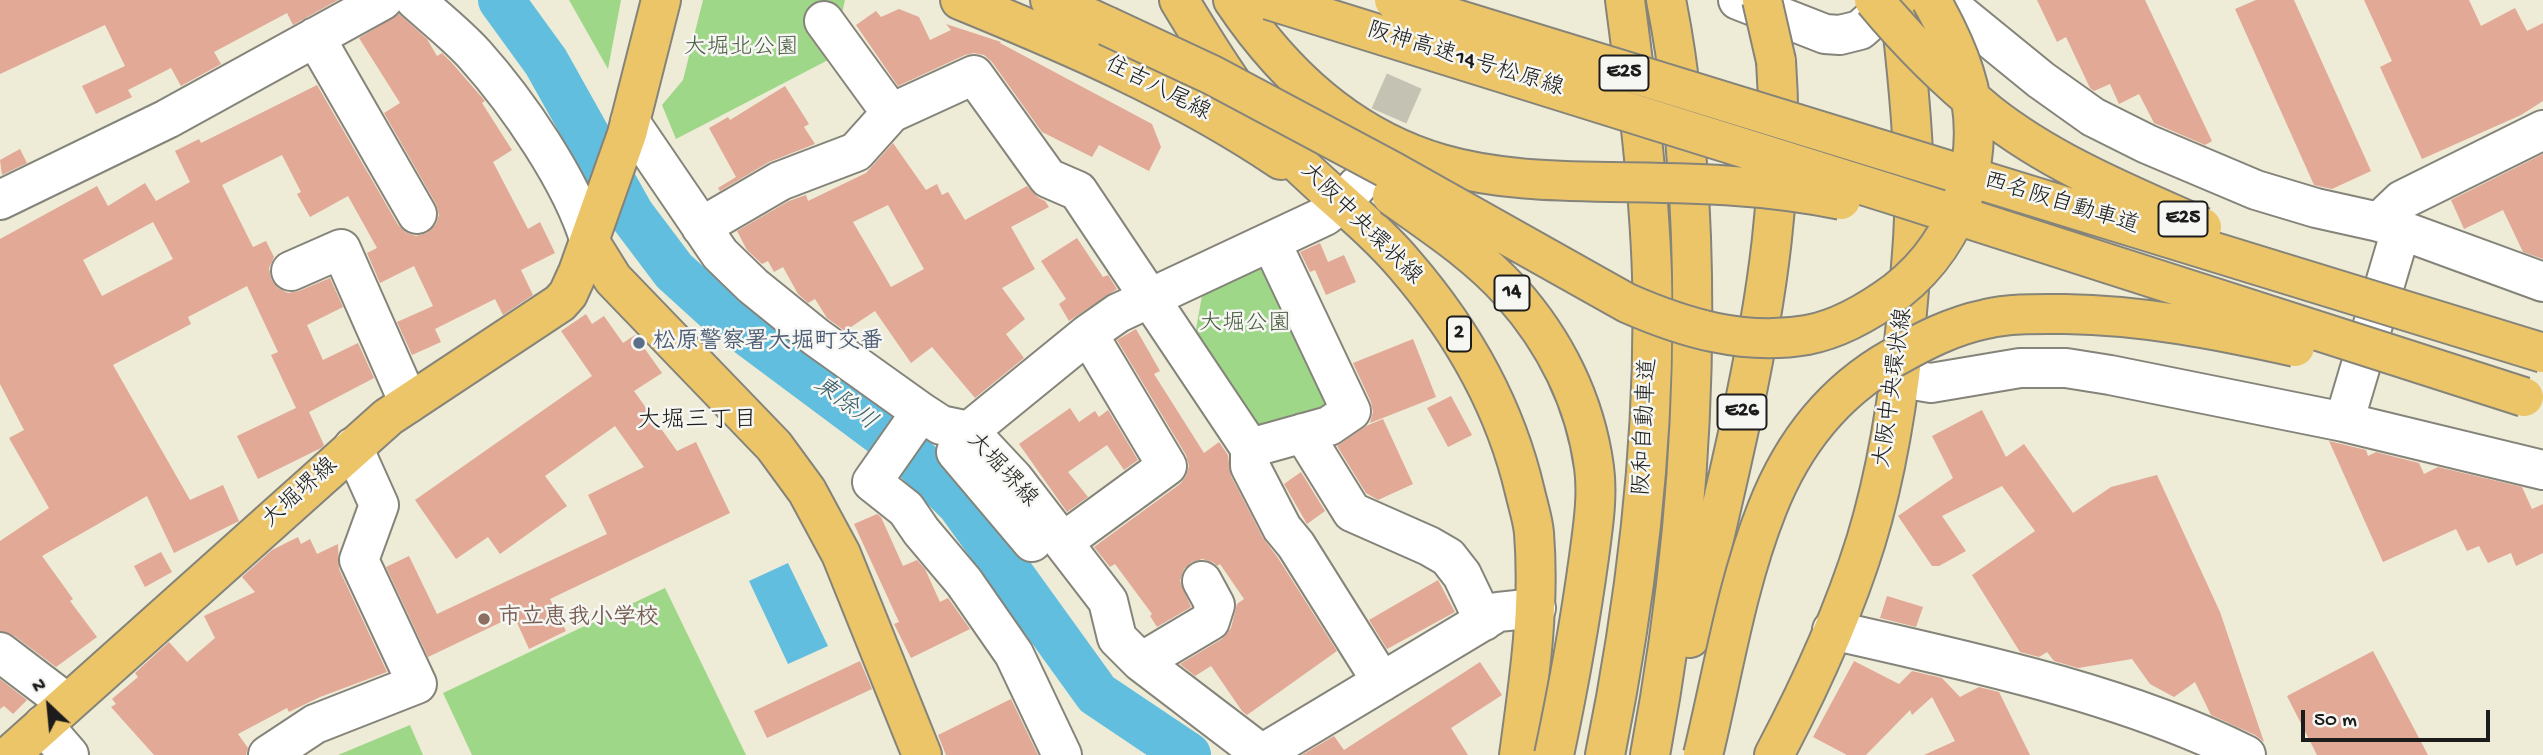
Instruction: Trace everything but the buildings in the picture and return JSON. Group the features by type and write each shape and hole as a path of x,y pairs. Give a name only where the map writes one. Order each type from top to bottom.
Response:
{"main road":[{"name":"大堀堺線","path":"10,755 388,417 560,303 568,293 592,233 628,128 661,0"},
{"name":"住吉八尾線","path":"960,0 1035,31 1159,90 1351,194"},
{"name":"14","path":"1050,0 1212,75 1392,171 1627,303 1660,318 1703,331 1750,338 1808,335 1858,317 1881,303 1921,268 1950,232 1966,192 1971,165 1974,138 1972,109 1965,74 1954,43 1931,0"},
{"name":"大阪中央環状線","path":"1179,0 1216,61 1293,158 1351,194 1456,329 1490,388 1517,455 1534,531 1535,608 1519,755"},
{"path":"1233,0 1261,40 1290,72 1324,102 1358,127 1399,149 1442,164 1487,174 1542,181 1711,183 1797,191 2052,247"},
{"name":"阪神高速14号松原線","path":"1269,0 1656,111"},
{"name":"阪神高速14号松原線","path":"1394,0 1656,111"},
{"name":"E25","path":"1471,0 1539,27 1820,120 1879,148"},
{"name":"E25","path":"1606,0 1656,111"},
{"name":"E26","path":"1625,0 1656,111"},
{"name":"E26","path":"1656,111 1666,0"},
{"name":"E26","path":"1658,755 1672,712 1720,519 1766,297 1774,229 1780,134 1776,61 1762,0"},
{"name":"E25","path":"1874,0 1928,58 1990,115 2035,145 2081,170 2202,227 2543,353"},
{"name":"大阪中央環状線","path":"1774,755 1804,697 1866,541 1890,450 1901,378 1912,257 1914,178 1910,93 1897,0"},
{"name":"14","path":"1107,26 1379,187 1438,229 1509,290 1534,319 1556,354 1575,394 1587,432 1595,469 1595,512 1567,697 1554,755"},
{"name":"西名阪自動車道","path":"1656,111 1879,148 2543,353"},
{"name":"西名阪自動車道","path":"1656,111 2052,247 2534,400"},
{"name":"阪和自動車道","path":"1605,755 1628,629 1646,486 1656,111"},
{"name":"阪和自動車道","path":"1650,755 1674,604 1688,467 1692,284 1688,167 1656,111"},
{"path":"592,233 613,279 774,446 807,491 841,554 922,755"},
{"path":"1703,755 1755,540 1782,476 1821,415 1845,392 1874,369 1937,334 1988,318 2018,315 2132,317 2181,323 2252,337 2534,400"}],"street":[{"path":"0,200 167,118 383,0"},
{"path":"415,0 474,54 530,125 592,233"},
{"path":"1738,0 1825,34 1840,36 1860,30 1897,0"},
{"path":"1940,0 2040,80 2093,117 2136,139 2256,190 2390,226 2543,282"},
{"path":"824,21 891,113"},
{"path":"316,37 417,214"},
{"path":"701,227 780,181 856,152 891,113 974,75 1048,178 1078,191 1150,297 1250,448 1250,466 1282,528 1296,545 1382,682"},
{"name":"大堀堺線","path":"628,128 720,254 753,286 816,337 1014,479 1108,601 1129,650"},
{"path":"2344,422 2390,226 2402,200 2543,130"},
{"path":"1351,194 1325,216 1118,313 1088,334 962,440 1093,616 1129,650 1262,755 1498,612 1535,608"},
{"path":"1250,448 1329,426 1351,411 1270,242"},
{"path":"291,271 341,248 408,403"},
{"path":"1063,542 1167,466 1088,334"},
{"path":"1901,378 1931,383 2020,368 2067,368 2344,422 2543,470"},
{"path":"920,412 872,482 906,509 964,582 1000,633 1014,654 1062,755"},
{"path":"1303,433 1352,512 1448,557 1462,575 1483,621"},
{"path":"268,755 315,724 417,684 359,561 379,505 353,447"},
{"path":"1129,650 1210,621 1215,605 1202,581"},
{"path":"1832,630 1967,661 2118,704 2230,751"},
{"path":"0,652 55,714 69,755"}],"green space":[{"path":"569,0 621,0 608,69"},
{"name":"大堀北公園","path":"703,0 845,0 832,58 676,139 662,105 683,80"},
{"name":"大堀公園","path":"1262,255 1330,391 1324,414 1293,423 1254,426 1195,335 1204,284"},
{"path":"665,588 746,755 472,755 443,693"},
{"path":"410,725 423,755 338,755"}],"water":[{"path":"788,563 828,646 788,664 749,581"}],"waterway":[{"name":"東除川","path":"501,0 546,62 631,214 674,271 718,311 910,454 960,504 1097,694 1188,755"}],"tunnel":[{"path":"1366,168 1432,18"}],"place":[{"name":"松原警察署大堀町交番","path":"639,343"},
{"name":"市立恵我小学校","path":"484,619"}],"district":[{"name":"大堀三丁目","path":"697,422"}]}
